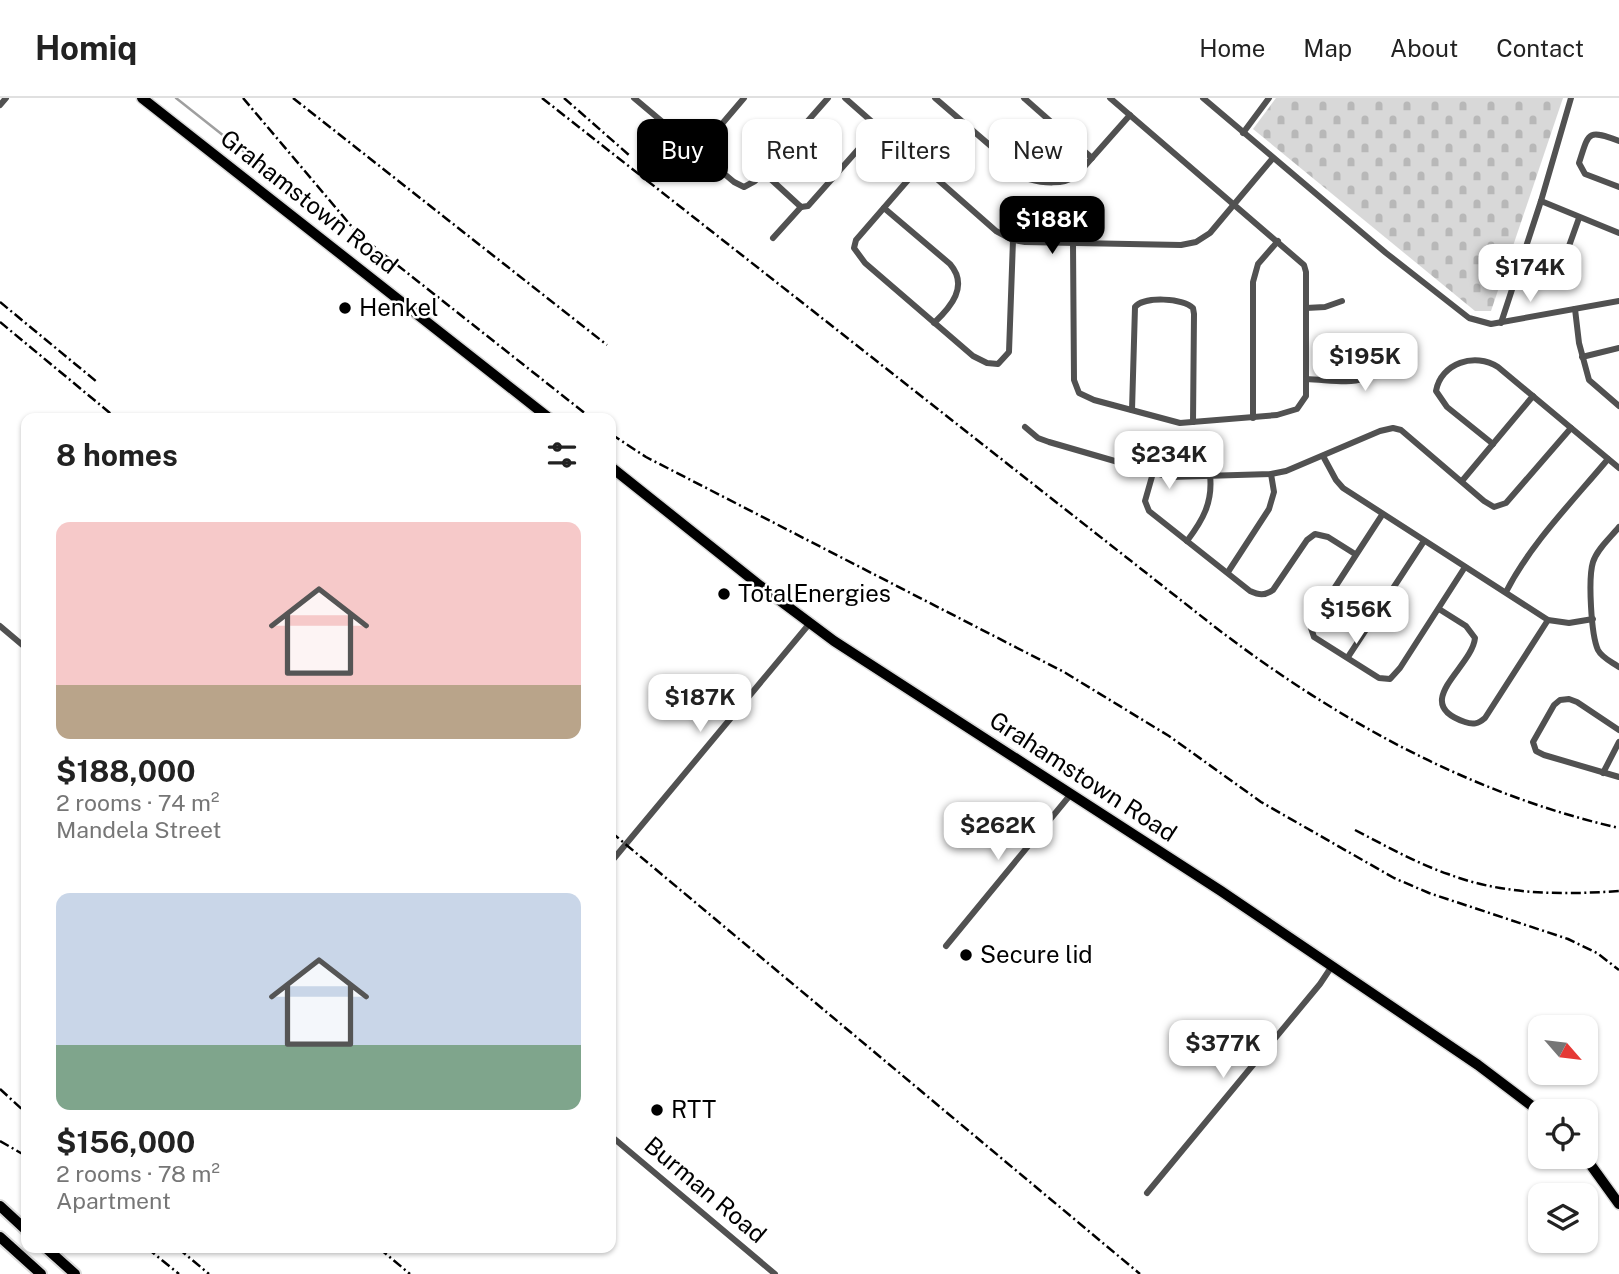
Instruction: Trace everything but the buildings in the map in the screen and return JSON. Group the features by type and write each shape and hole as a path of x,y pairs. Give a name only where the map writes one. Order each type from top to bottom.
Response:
{"highway":[{"path":"0,1206 21,1225"},
{"path":"0,1237 41,1274"},
{"path":"52,1253 75,1274"}],"main road":[{"name":"Grahamstown Road","path":"142,98 543,413"},
{"name":"Grahamstown Road","path":"616,471 810,623 1332,966 1478,1065 1528,1103"},
{"path":"1594,1169 1619,1204"}],"street":[{"path":"0,105 6,98"},
{"path":"634,98 659,119"},
{"path":"726,119 744,98"},
{"path":"810,119 828,98"},
{"path":"845,98 869,119"},
{"path":"935,98 1029,179 1045,181 1072,179 1130,115"},
{"path":"1024,98 1092,158"},
{"path":"1073,243 1074,384 1083,396 1164,420 1193,422 1265,418 1297,409 1306,396 1304,265 1110,98"},
{"path":"1203,98 1386,253 1469,318 1486,324 1501,323 1619,301"},
{"path":"1243,133 1269,98"},
{"path":"1501,323 1571,98"},
{"path":"1619,141 1599,133 1592,134 1587,138 1579,163 1585,174 1619,187"},
{"path":"774,182 801,206 808,206 856,152"},
{"path":"940,182 996,231 1013,240 1191,244 1210,233 1273,159"},
{"path":"728,177 739,186 751,185 754,182"},
{"path":"906,182 856,240 856,254 973,356 986,363 998,364 1006,357 1011,339 1013,240"},
{"path":"1541,201 1619,233"},
{"path":"773,238 801,206"},
{"path":"884,208 956,272 956,298 934,323"},
{"path":"1565,268 1564,260 1579,218"},
{"path":"1253,418 1253,282 1258,264 1278,242"},
{"path":"1132,410 1135,307 1145,301 1183,301 1193,308 1194,314 1193,422"},
{"path":"1306,308 1325,307 1342,301"},
{"path":"1575,309 1582,357 1589,380 1619,406"},
{"path":"1306,379 1366,379 1383,365 1393,346"},
{"path":"1582,357 1619,348"},
{"path":"1493,444 1438,397 1436,387 1441,378 1461,362 1480,359 1499,367 1619,468"},
{"path":"1462,481 1533,396"},
{"path":"1025,427 1038,438 1049,442 1170,477 1271,474 1286,471 1393,428 1401,430 1494,507 1503,505 1571,428"},
{"path":"1323,456 1338,484 1382,515 1548,620 1569,623 1593,619"},
{"path":"1506,592 1535,547 1608,459"},
{"path":"1153,473 1146,495 1146,506 1155,517 1250,591 1264,595 1273,590 1307,540 1315,534 1328,537 1355,554"},
{"path":"1228,572 1269,509 1274,492 1271,474"},
{"path":"1188,541 1208,509 1211,497 1210,475"},
{"path":"1382,515 1355,554 1311,628 1314,637 1379,678 1390,679 1398,672 1465,568"},
{"path":"1618,530 1594,560 1591,576 1598,650 1603,657 1619,667"},
{"path":"1348,657 1423,541"},
{"path":"1440,609 1466,626 1475,638 1468,655 1441,697 1445,710 1468,724 1480,722 1485,718 1548,620"},
{"path":"616,856 810,623"},
{"path":"0,626 21,644"},
{"path":"1619,730 1569,699 1560,699 1533,742 1536,751 1619,777"},
{"path":"1604,773 1619,742"},
{"path":"946,946 1071,794"},
{"path":"1147,1193 1332,966"},
{"name":"Burman Road","path":"616,1140 775,1274"}],"green space":[{"path":"1276,98 1563,98 1491,311 1475,311 1253,129"}],"waterway":[{"path":"176,98 310,204 316,202"}],"railway":[{"path":"243,98 358,234 585,413"},
{"path":"293,98 607,345"},
{"path":"542,98 1261,661 1356,722 1457,774 1510,795 1619,828"},
{"path":"564,98 629,155"},
{"path":"0,302 97,382"},
{"path":"0,322 110,413"},
{"path":"616,437 646,457 1064,672 1169,736 1261,802 1394,878 1429,893 1568,939 1597,953 1619,970"},
{"path":"1355,830 1424,865 1490,886 1554,893 1619,891"},
{"path":"616,836 1140,1274"},
{"path":"0,1089 21,1108"},
{"path":"0,1141 21,1153"},
{"path":"153,1253 179,1274"},
{"path":"184,1253 209,1274"},
{"path":"385,1253 410,1274"}],"place":[{"name":"Henkel","path":"345,308"},
{"name":"TotalEnergies","path":"724,594"},
{"name":"Secure lid","path":"966,955"},
{"name":"RTT","path":"657,1110"}]}
